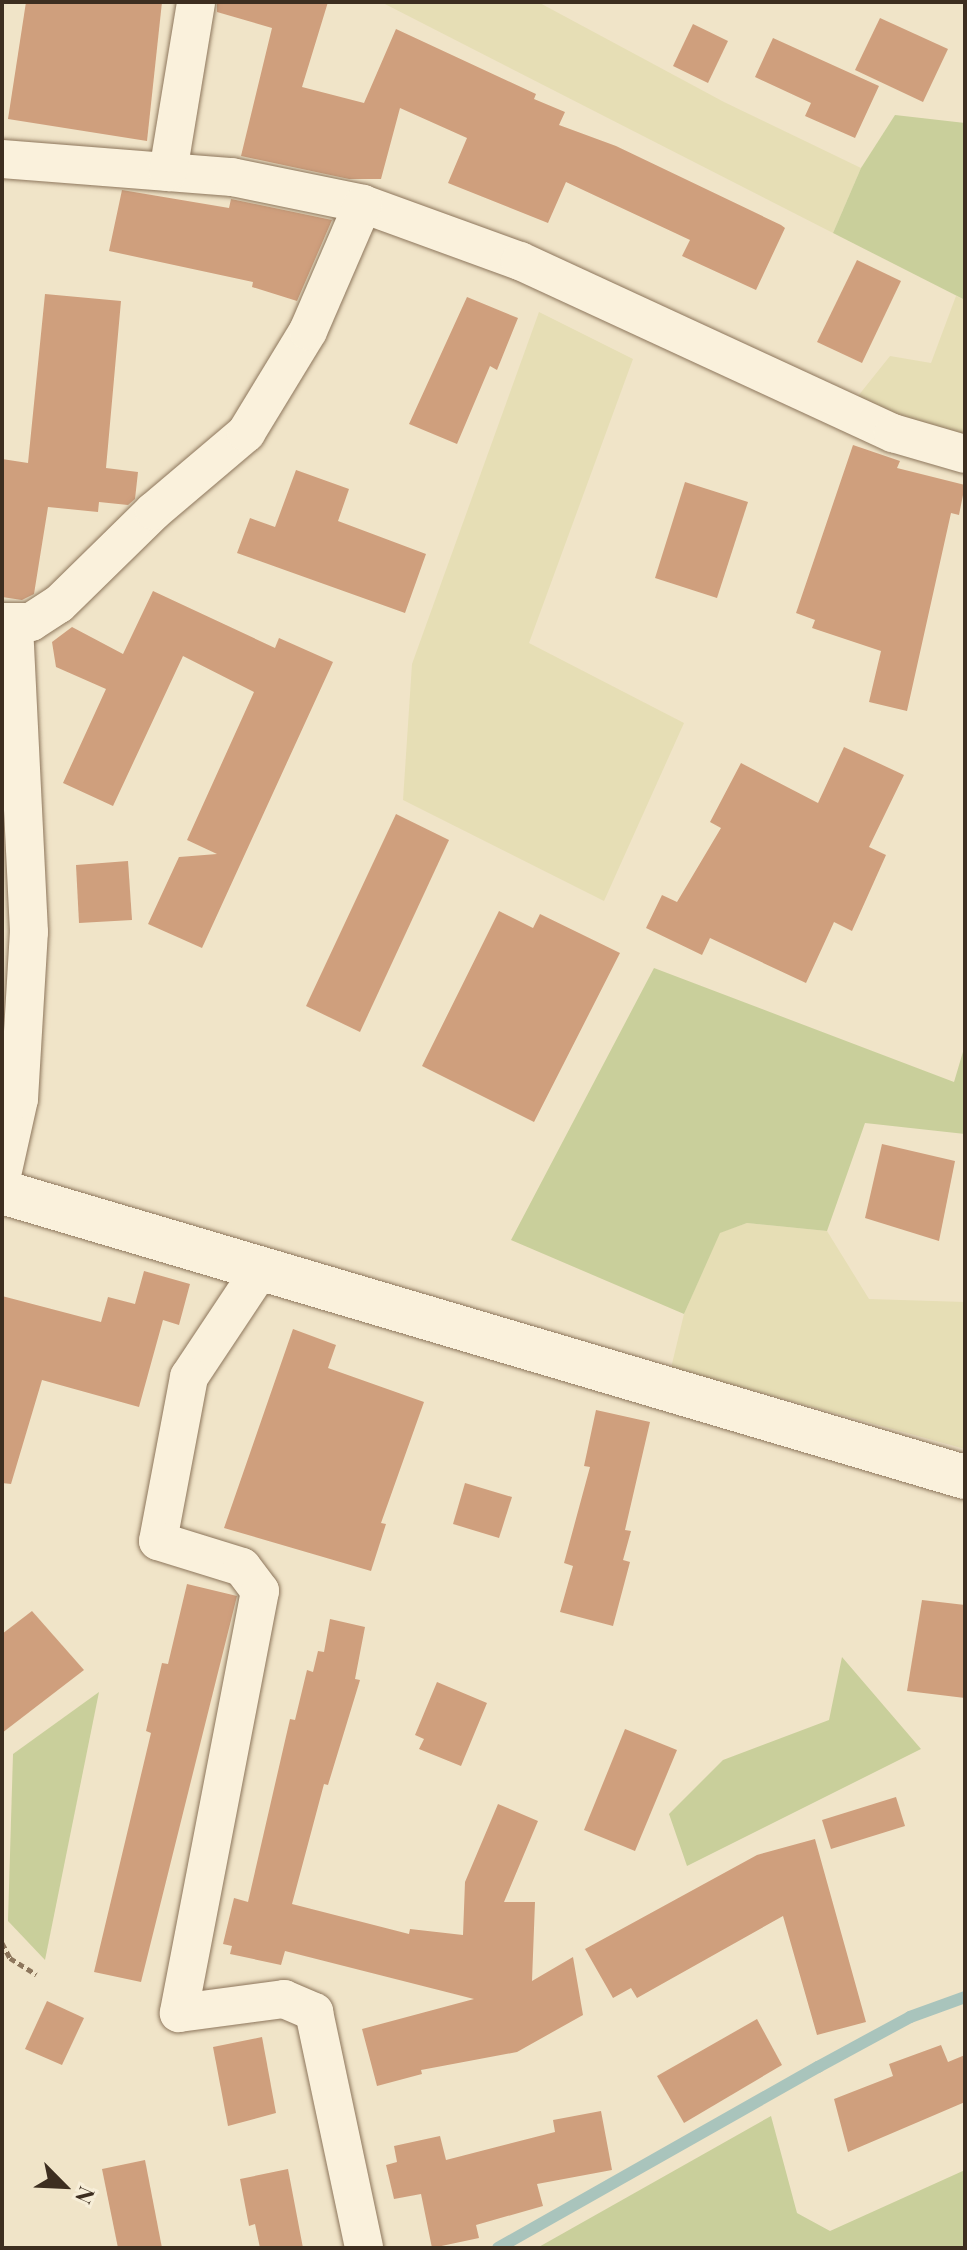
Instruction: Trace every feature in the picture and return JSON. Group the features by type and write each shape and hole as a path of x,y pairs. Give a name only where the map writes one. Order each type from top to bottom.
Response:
{"street":[{"path":"168,172 196,2"},
{"path":"2,159 232,177 363,204 520,261 893,433 965,454"},
{"path":"2,1175 19,1099 29,932 8,622 31,622 59,604 154,511 246,433 308,331 363,204"},
{"path":"2,1192 965,1477"},
{"path":"260,1270 189,1377 158,1541 242,1567 260,1591 179,2013 284,1999 314,2012 364,2248"}],"path":[{"path":"2,1943 10,1958 36,1974"}],"shaded area":[{"path":"381,2 538,2 724,102 861,168 833,233"},
{"path":"956,296 965,300 965,438 854,401 890,356 931,363"},
{"path":"539,312 633,359 529,643 684,723 604,901 403,800 412,664"},
{"path":"747,1223 827,1231 869,1299 965,1302 965,1449 671,1368 684,1314 719,1233"}],"green space":[{"path":"895,115 965,123 965,300 833,233 861,168"},
{"path":"654,968 954,1082 965,1045 965,1134 865,1123 827,1231 747,1223 720,1233 684,1314 511,1240"},
{"path":"842,1657 921,1749 687,1866 669,1814 723,1760 829,1720"},
{"path":"99,1692 45,1960 8,1921 13,1754"},
{"path":"771,2116 797,2213 830,2231 965,2170 965,2248 537,2248"}],"building":[{"path":"26,2 162,2 147,141 8,119"},
{"path":"217,2 328,2 302,87 364,103 396,29 536,94 534,99 565,112 559,125 616,146 785,228 756,290 682,256 690,240 566,182 548,223 448,183 467,138 400,108 381,179 349,179 241,156 272,28 217,12"},
{"path":"880,18 948,49 923,102 855,70"},
{"path":"693,24 728,41 708,83 673,66"},
{"path":"773,38 879,86 855,138 805,116 811,103 755,77"},
{"path":"122,190 229,208 231,199 332,220 297,301 252,287 253,282 109,251"},
{"path":"857,260 901,281 862,363 817,342"},
{"path":"45,294 121,301 106,468 138,472 135,499 128,505 99,502 98,512 48,507 34,594 22,600 2,597 2,459 28,463"},
{"path":"467,297 518,318 497,370 490,366 457,444 409,424"},
{"path":"853,445 900,461 897,468 965,485 959,515 951,513 907,711 869,702 881,651 812,628 815,620 796,613"},
{"path":"296,470 349,489 338,521 426,554 405,613 237,553 250,518 275,527"},
{"path":"685,482 748,502 717,598 655,578"},
{"path":"153,591 275,648 279,638 333,662 202,948 148,924 179,857 217,854 187,840 254,692 183,656 113,806 63,783 106,689 56,667 52,642 72,627 123,654"},
{"path":"844,747 904,775 869,847 886,855 852,931 834,922 806,983 710,938 702,955 646,928 662,895 677,902 721,828 710,822 741,763 818,803"},
{"path":"396,814 449,840 360,1032 306,1006"},
{"path":"128,861 132,920 79,923 76,865"},
{"path":"499,911 533,928 540,914 620,953 534,1122 422,1066"},
{"path":"882,1144 955,1161 939,1241 865,1218"},
{"path":"144,1271 190,1284 179,1325 163,1320 139,1407 42,1380 11,1484 2,1483 2,1296 101,1322 108,1297 135,1304"},
{"path":"293,1329 336,1345 328,1368 424,1402 381,1523 386,1524 371,1571 224,1528"},
{"path":"596,1410 650,1422 625,1530 631,1531 623,1560 630,1562 613,1626 560,1612 573,1566 564,1563 590,1467 584,1466"},
{"path":"465,1483 512,1497 499,1538 453,1524"},
{"path":"187,1584 237,1596 141,1982 94,1972 151,1733 146,1731 162,1663 168,1664"},
{"path":"922,1600 965,1605 965,1698 907,1691"},
{"path":"32,1611 84,1670 2,1733 2,1634"},
{"path":"330,1619 365,1627 355,1679 360,1680 328,1785 324,1784 292,1904 409,1934 410,1929 463,1935 465,1882 498,1804 538,1821 504,1902 535,1902 532,1981 573,1957 583,2015 517,2052 421,2070 422,2074 377,2086 362,2029 474,1999 285,1951 281,1965 230,1954 232,1946 223,1944 234,1898 248,1902 290,1719 295,1720 307,1670 313,1672 318,1651 324,1652"},
{"path":"437,1682 487,1703 461,1766 419,1749 424,1739 415,1735"},
{"path":"625,1729 677,1750 635,1851 584,1830"},
{"path":"896,1797 905,1826 831,1849 822,1820"},
{"path":"815,1839 866,2022 817,2035 783,1916 637,1998 631,1988 613,1998 585,1949 757,1855"},
{"path":"47,2001 84,2018 62,2065 25,2049"},
{"path":"757,2019 782,2065 684,2123 657,2076"},
{"path":"262,2037 276,2113 228,2126 213,2047"},
{"path":"941,2045 948,2062 965,2055 965,2102 848,2152 834,2099 893,2076 889,2064"},
{"path":"601,2111 612,2170 537,2184 543,2206 476,2225 479,2238 432,2248 421,2194 394,2199 386,2165 397,2162 394,2146 440,2136 446,2160 555,2132 553,2120"},
{"path":"145,2160 162,2248 118,2248 102,2169"},
{"path":"288,2169 303,2248 260,2248 255,2224 249,2226 240,2179"}],"waterway":[{"path":"498,2248 910,2017 965,1997"}]}
